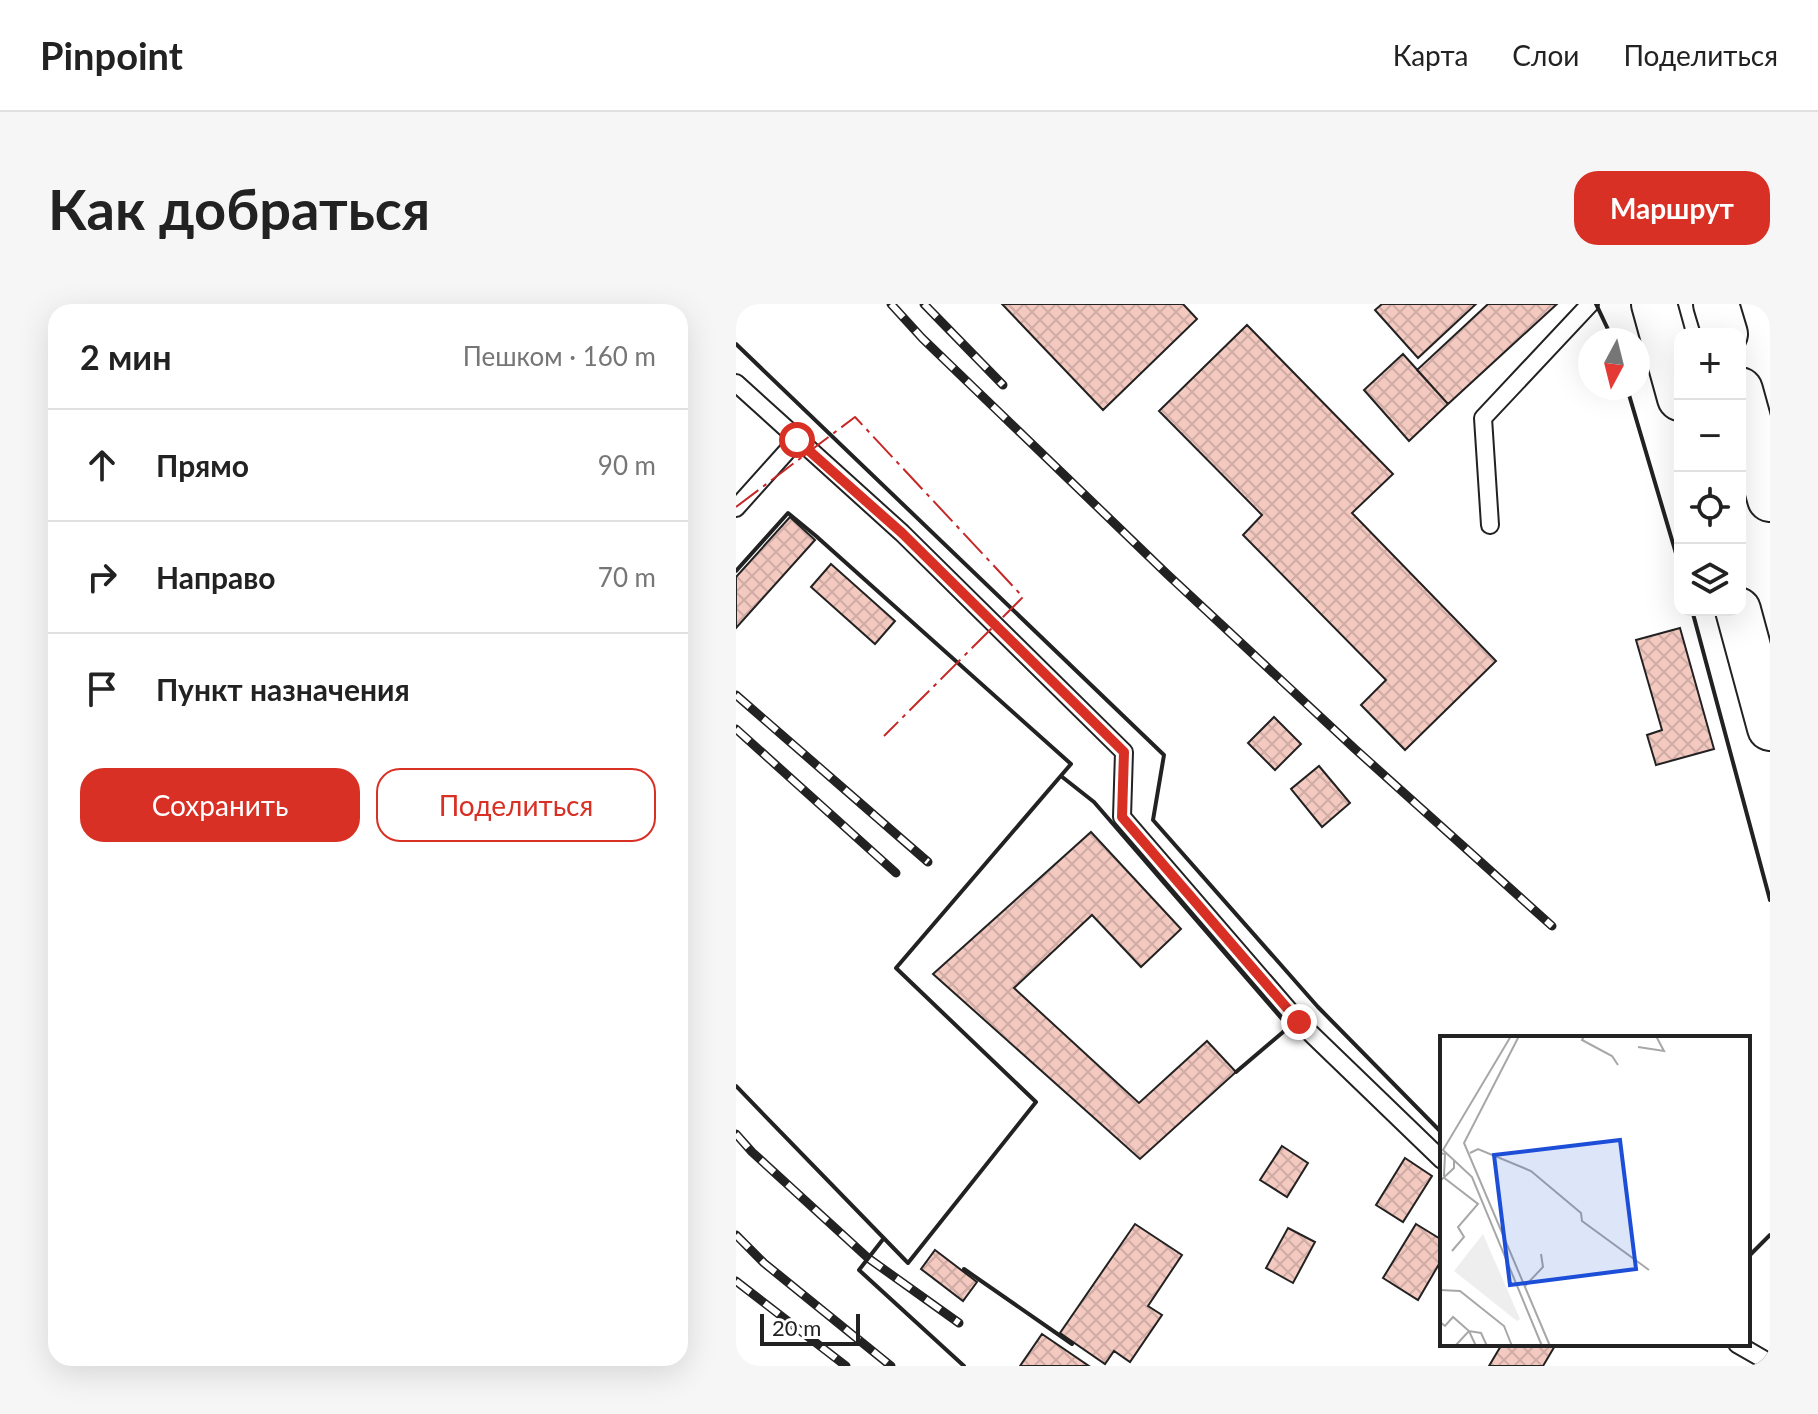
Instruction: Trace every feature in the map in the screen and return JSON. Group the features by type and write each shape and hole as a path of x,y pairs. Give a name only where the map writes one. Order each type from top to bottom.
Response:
{"main road":[{"path":"1654,304 1674,376"},
{"path":"1716,304 1723,328"},
{"path":"1743,400 1770,499"},
{"path":"1740,616 1770,728"}],"lane":[{"path":"1490,525 1483,418 1590,304"},
{"path":"736,383 902,533 1124,752 1122,817 1299,1022 1440,1158"},
{"path":"736,508 797,440"},
{"path":"1740,1346 1770,1363"}],"building":[{"path":"1002,304 1183,304 1197,319 1103,410"},
{"path":"1382,304 1476,304 1418,358 1375,310"},
{"path":"1488,304 1557,304 1448,404 1417,370"},
{"path":"1247,325 1393,474 1352,513 1496,661 1405,750 1361,705 1386,680 1243,535 1262,515 1159,411"},
{"path":"1403,354 1448,404 1409,441 1364,390"},
{"path":"790,517 815,540 736,628 736,577"},
{"path":"831,564 895,621 875,644 811,587"},
{"path":"1680,628 1714,749 1656,765 1647,735 1662,730 1636,640"},
{"path":"1274,717 1301,744 1275,770 1248,743"},
{"path":"1319,766 1350,803 1322,827 1291,789"},
{"path":"1091,832 1181,929 1141,967 1092,915 1014,988 1139,1103 1207,1041 1236,1072 1140,1159 933,974"},
{"path":"1282,1146 1308,1163 1287,1197 1260,1180"},
{"path":"1405,1158 1432,1176 1403,1222 1376,1205"},
{"path":"1135,1224 1182,1255 1148,1306 1162,1315 1130,1362 1114,1351 1105,1364 1060,1333"},
{"path":"1416,1224 1440,1239 1440,1262 1418,1300 1383,1278"},
{"path":"1288,1228 1315,1242 1293,1283 1266,1268"},
{"path":"935,1250 977,1282 963,1301 921,1269"},
{"path":"1042,1334 1089,1366 1020,1366"},
{"path":"1501,1346 1555,1346 1543,1366 1489,1366"}],"railway":[{"path":"891,304 922,338 1167,574 1552,926"},
{"path":"924,304 1003,385"},
{"path":"736,695 928,862"},
{"path":"736,729 896,873"},
{"path":"736,1134 868,1258 959,1323"},
{"path":"736,1235 764,1263 891,1366"},
{"path":"736,1281 846,1366"},
{"path":"736,1363 740,1366"}],"wall":[{"path":"1596,304 1607,328"},
{"path":"736,344 1164,755 1153,820 1318,1007 1440,1131"},
{"path":"1631,400 1674,547"},
{"path":"736,571 788,513 1071,764 896,968 1036,1102 908,1263 736,1086"},
{"path":"1694,616 1770,900"},
{"path":"1061,776 1094,802 1289,1027 1236,1072"},
{"path":"1750,1255 1770,1235"},
{"path":"884,1238 859,1270 964,1366"},
{"path":"964,1269 1072,1344"}],"power":[{"path":"736,507 855,417 1023,597 884,736"}],"route":[{"path":"797,440 902,533 1124,752 1122,817 1299,1022"}]}
